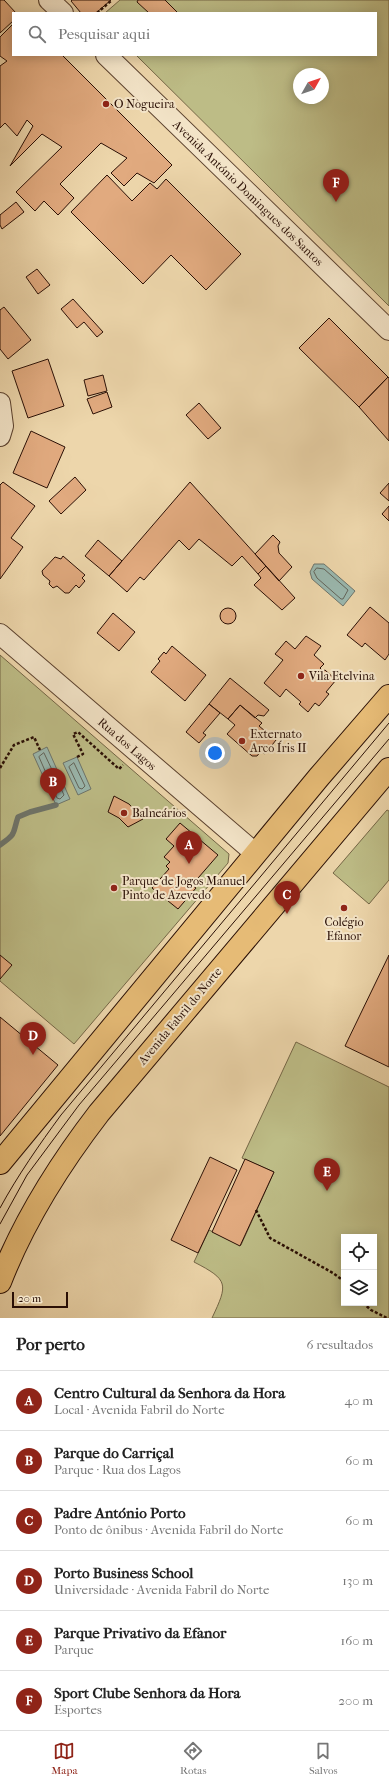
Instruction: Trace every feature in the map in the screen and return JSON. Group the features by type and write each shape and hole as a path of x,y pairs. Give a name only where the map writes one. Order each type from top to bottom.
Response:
{"main road":[{"path":"0,1163 389,696"},
{"name":"Avenida Fabril do Norte","path":"0,1282 20,1235 64,1162 90,1125 389,769"}],"street":[{"path":"49,0 62,12"},
{"name":"Avenida António Domingues dos Santos","path":"107,56 389,330"},
{"path":"0,403 3,426 0,436"},
{"name":"Rua dos Lagos","path":"0,634 256,854"}],"path":[{"path":"98,12 112,0"},
{"path":"77,757 83,754 73,734 78,732 103,755"},
{"path":"0,768 14,745 34,737 40,750"},
{"path":"256,1210 270,1238 341,1279"},
{"path":"366,1306 370,1310 387,1318 389,1314"}],"shaded area":[{"path":"120,0 389,0 389,306 137,56 377,56 377,12 106,12"},
{"name":"Parque de Jogos Manuel Pinto de Azevedo","path":"0,655 229,854 228,863 74,1044 0,981"},
{"path":"387,810 389,811 389,880 369,904 333,873"},
{"path":"296,1042 389,1087 389,1318 212,1318 221,1297 223,1290 222,1284 214,1274 194,1262 209,1230 241,1245 274,1172 242,1158"}],"water":[{"path":"314,564 324,564 355,591 343,606 312,579 310,572"},
{"path":"47,747 70,799 56,805 33,754"},
{"path":"77,757 91,789 78,795 63,763"}],"building":[{"path":"0,0 4,0 15,12 12,12 12,22 0,33"},
{"path":"111,0 97,12 80,12 71,1"},
{"path":"138,0 165,0 177,12 148,12 137,2"},
{"path":"12,25 12,56 63,56 172,165 154,183 137,173 124,186 111,173 127,158 101,143 60,184 74,198 58,215 44,201 35,211 16,192 62,147 42,134 10,166 33,126 27,120 17,136 5,123 0,128 0,66 7,61 0,56 0,37"},
{"path":"107,175 132,201 150,183 157,189 166,179 241,254 206,290 171,255 143,284 71,212"},
{"path":"16,202 24,212 2,229 0,225 0,215"},
{"path":"37,269 50,285 38,294 26,277"},
{"path":"73,299 103,332 97,337 84,322 77,328 61,309"},
{"path":"4,307 31,340 8,359 0,349 0,310"},
{"path":"329,318 388,377 359,407 299,348"},
{"path":"48,359 64,406 28,418 12,371"},
{"path":"103,375 107,391 88,396 84,380"},
{"path":"388,377 389,378 389,441 359,407"},
{"path":"107,392 112,407 93,414 87,399"},
{"path":"199,403 221,428 208,439 186,415"},
{"path":"31,431 65,447 47,488 13,473"},
{"path":"75,477 86,490 61,514 49,501"},
{"path":"3,482 35,506 11,538 23,547 0,579 0,485"},
{"path":"190,482 266,566 258,574 242,556 232,566 199,539 189,550 179,540 144,580 140,577 127,592 109,576"},
{"path":"389,483 389,501 380,493"},
{"path":"389,506 389,521 382,514"},
{"path":"273,535 280,542 278,546 279,553 292,567 279,581 255,554"},
{"path":"98,540 122,561 109,576 85,556"},
{"path":"63,556 85,575 82,578 85,581 79,588 76,585 69,593 65,593 57,586 53,588 49,584 50,581 43,575 42,571 55,557 61,559"},
{"path":"266,566 295,598 282,610 254,585 261,578 258,574"},
{"path":"370,607 389,623 389,654 385,660 365,643 362,647 347,635"},
{"path":"225,608 231,608 236,613 234,622 231,624 225,624 220,619 220,613"},
{"path":"113,613 135,632 119,651 97,633"},
{"name":"Vila Etelvina","path":"306,636 321,646 314,655 324,664 320,668 323,671 325,670 336,680 326,692 329,694 319,706 315,703 308,712 299,704 301,702 286,689 280,697 264,683 283,660 275,654 286,641 295,649"},
{"path":"172,646 206,675 185,701 151,672 160,661 158,659 164,652 166,654"},
{"path":"230,678 269,710 264,716 258,715 255,718 240,705 228,719 209,704"},
{"path":"209,704 220,713 203,733 206,735 199,743 186,732"},
{"path":"240,705 262,723 259,726 276,740 265,754 261,751 257,756 252,756 227,734 235,725 228,719"},
{"name":"Balneários","path":"114,796 129,804 143,819 128,827 119,818 108,812"},
{"path":"180,823 218,855 192,885 196,888 178,909 152,888 169,869 166,866 170,862 164,857 174,846 166,839"},
{"path":"0,955 12,965 0,979"},
{"path":"389,955 389,1067 345,1046"},
{"path":"0,1017 58,1065 0,1136"},
{"path":"210,1157 237,1170 198,1253 171,1240"},
{"path":"245,1159 274,1172 240,1246 212,1232"}],"waterway":[{"path":"0,845 12,836 18,817 56,805"}],"tram line":[{"path":"0,1208 29,1160 61,1115 389,723"},
{"path":"0,1224 27,1175 79,1105 389,739"}],"place":[{"name":"O Nogueira","path":"106,104"},
{"name":"Sport Clube Senhora da Hora","path":"336,202"},
{"name":"Vila Etelvina","path":"301,676"},
{"name":"Externato Arco Íris II","path":"242,741"},
{"name":"Parque do Carriçal","path":"53,801"},
{"name":"Balneários","path":"124,813"},
{"name":"Centro Cultural da Senhora da Hora","path":"189,864"},
{"name":"Parque de Jogos Manuel Pinto de Azevedo","path":"114,888"},
{"name":"Colégio Efanor","path":"344,908"},
{"name":"Padre António Porto","path":"287,914"},
{"name":"Porto Business School","path":"33,1055"},
{"name":"Parque Privativo da Efanor","path":"327,1191"}]}
